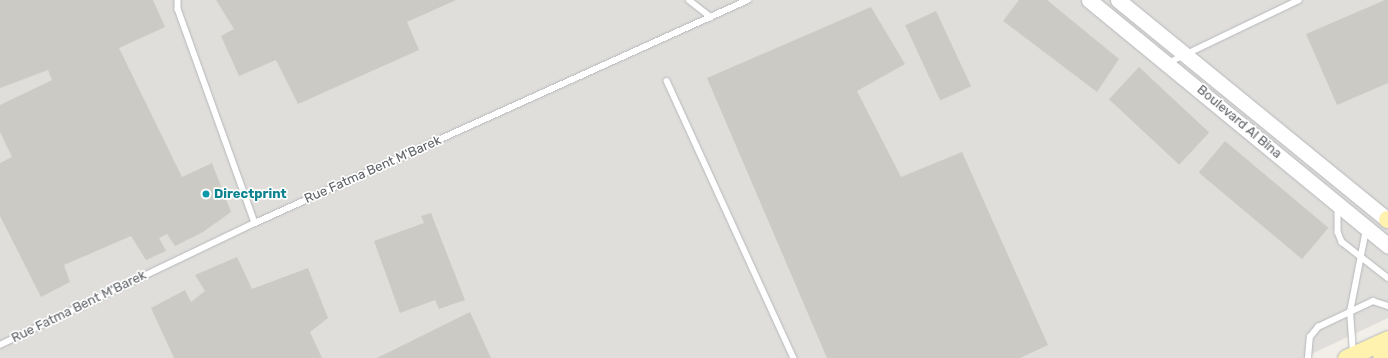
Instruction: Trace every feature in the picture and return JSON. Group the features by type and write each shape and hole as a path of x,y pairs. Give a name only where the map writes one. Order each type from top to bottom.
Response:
{"main road":[{"name":"Boulevard Al Bina","path":"1089,0 1168,63 1388,246"},
{"name":"Boulevard Al Bina","path":"1118,0 1388,219"},
{"path":"1353,357 1388,339"},
{"path":"1353,357 1388,345"},
{"path":"1381,358 1388,355"}],"lane":[{"path":"178,0 178,9 255,223"},
{"path":"689,0 711,17"},
{"name":"Rue Fatma Bent M'Barek","path":"0,345 255,223 748,0"},
{"path":"1168,63 1299,0"},
{"path":"667,81 794,358"},
{"path":"1338,204 1339,238 1346,247 1388,278"},
{"path":"1353,357 1350,312 1367,228"},
{"path":"1308,358 1310,337 1314,330 1373,301 1387,303"}],"shaded area":[{"path":"0,0 1388,0 1388,318 1303,358 0,358"}],"building":[{"path":"0,0 153,0 165,27 119,48 182,177 212,163 231,212 203,232 175,246 167,234 159,238 166,251 146,260 131,236 64,265 70,282 41,297 0,216 0,163 12,157 0,132 0,105 52,80 48,70 0,88"},
{"path":"216,0 456,0 407,22 419,50 298,104 276,60 239,76 221,36 234,29"},
{"path":"1019,0 1047,0 1119,59 1097,92 1003,21"},
{"path":"1388,0 1388,83 1337,105 1306,34"},
{"path":"871,7 905,64 857,91 901,177 962,152 1048,345 1020,358 827,358 707,78"},
{"path":"936,11 971,86 940,101 905,25"},
{"path":"1139,67 1209,132 1179,165 1109,99"},
{"path":"1225,141 1328,228 1302,259 1199,172"},
{"path":"431,213 465,300 439,309 435,300 400,313 374,241 424,223 421,216"},
{"path":"237,257 252,289 308,268 328,318 310,332 322,358 174,358 151,308 185,290 191,302 205,291 195,275"},
{"path":"470,312 491,358 377,358"}],"place":[{"name":"Directprint","path":"206,194"}]}
